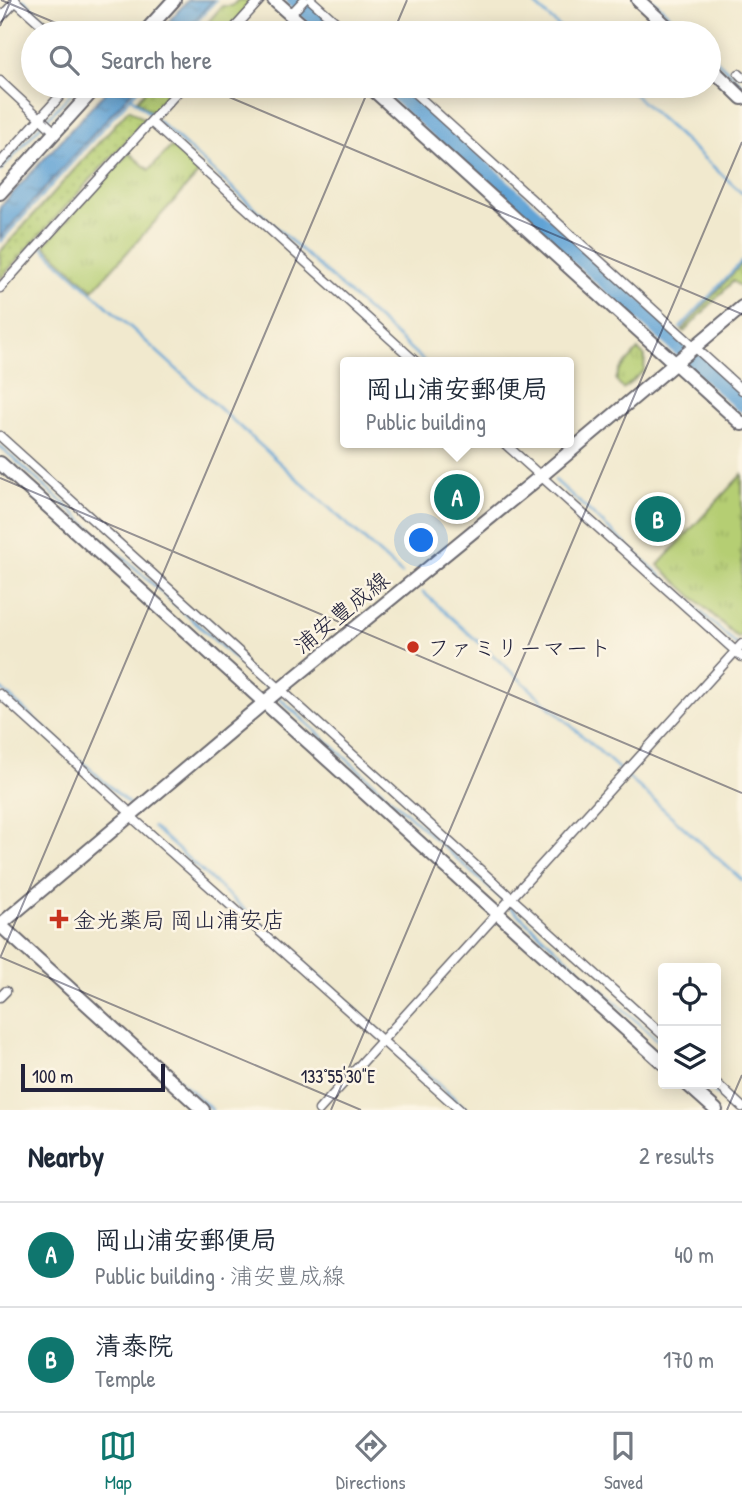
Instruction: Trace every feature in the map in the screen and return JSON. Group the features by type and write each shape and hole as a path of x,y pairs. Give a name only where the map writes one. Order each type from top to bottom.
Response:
{"street":[{"path":"155,21 174,0"},
{"path":"241,21 260,0"},
{"path":"274,0 293,12 301,21"},
{"path":"293,12 304,0"},
{"path":"311,0 335,21"},
{"path":"638,0 661,21"},
{"path":"0,18 15,1 38,21"},
{"path":"721,77 742,97"},
{"path":"0,81 55,132"},
{"path":"0,163 43,121 60,98"},
{"path":"0,193 86,98"},
{"path":"0,288 172,98"},
{"path":"383,98 686,354 742,390"},
{"path":"419,98 686,354 742,424"},
{"path":"153,119 411,357"},
{"name":"浦安豊成線","path":"0,925 273,694 541,476 742,307"},
{"path":"0,436 273,694 505,903 658,1031"},
{"path":"510,448 738,647 742,657"},
{"path":"0,463 273,694 505,903 658,1058"},
{"path":"319,1110 738,647"},
{"path":"0,694 460,1110"},
{"path":"0,925 203,1110"},
{"path":"721,1088 742,1107"},
{"path":"693,1089 716,1110"}],"green space":[{"path":"238,0 254,0 236,21 209,21 222,6 232,6"},
{"path":"139,98 166,98 152,113 137,100"},
{"path":"129,109 145,120 0,279 0,252"},
{"path":"172,146 200,172 93,290 44,245 129,153 149,170"},
{"path":"742,263 742,288 733,281 684,332 682,330"},
{"path":"638,350 645,356 644,371 623,389 616,380 619,371"},
{"path":"742,474 742,634 738,638 658,565"}],"water":[{"path":"188,0 213,0 195,21 169,21"},
{"path":"100,98 126,98 0,238 0,207"}],"waterway":[{"path":"23,0 47,21"},
{"path":"198,21 216,0"},
{"path":"295,0 319,21"},
{"path":"530,0 553,21"},
{"path":"653,0 675,21"},
{"path":"721,64 742,84"},
{"path":"47,119 67,98"},
{"path":"0,242 130,98"},
{"path":"132,98 152,116"},
{"path":"403,98 742,403"},
{"path":"638,98 742,193"},
{"path":"157,120 419,357"},
{"path":"0,171 42,124"},
{"path":"42,247 402,574"},
{"path":"680,328 742,261"},
{"path":"0,446 270,690"},
{"path":"520,448 535,461"},
{"path":"555,480 737,645"},
{"path":"423,592 742,880"},
{"path":"0,688 129,804"},
{"path":"278,697 504,901"},
{"path":"153,827 380,1032"},
{"path":"509,906 658,1040"},
{"path":"392,1042 467,1110"},
{"path":"154,1057 212,1110"},
{"path":"712,1089 735,1110"}],"place":[{"name":"岡山浦安郵便局","path":"457,497"},
{"name":"清泰院","path":"658,519"},
{"name":"ファミリーマート","path":"413,647"},
{"name":"金光薬局 岡山浦安店","path":"59,919"}]}
